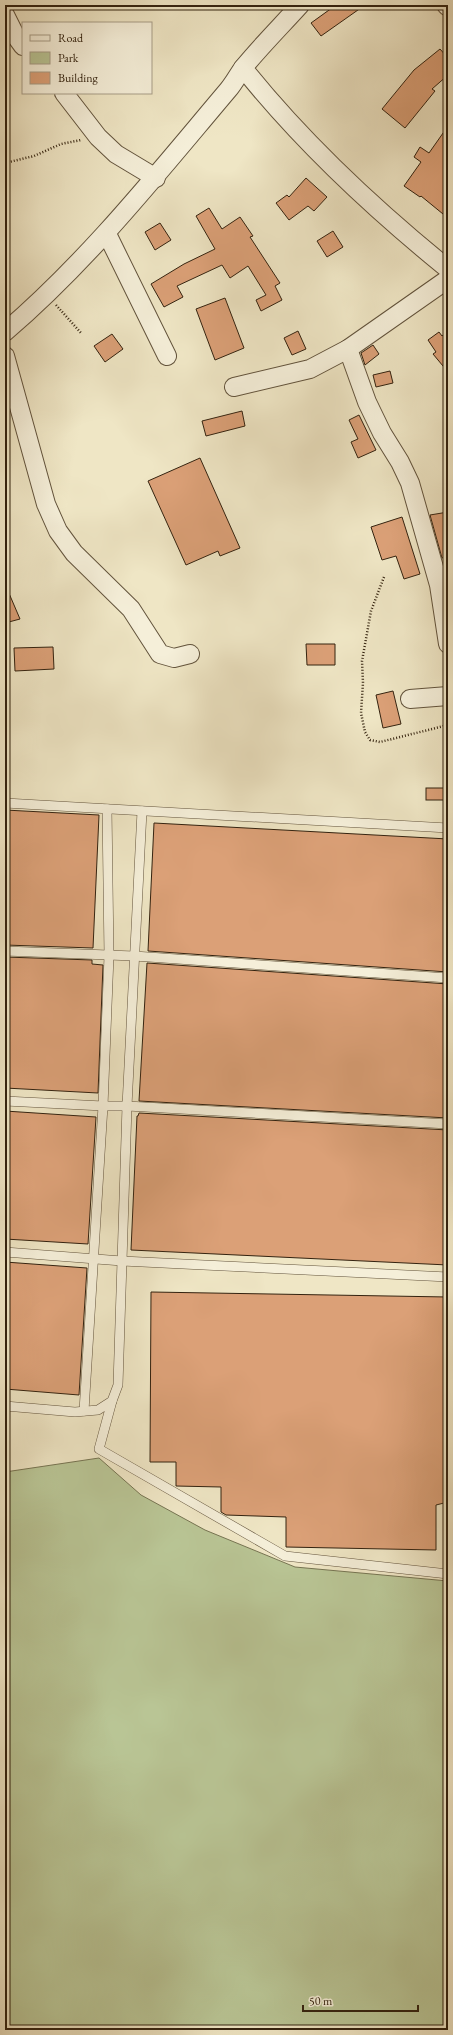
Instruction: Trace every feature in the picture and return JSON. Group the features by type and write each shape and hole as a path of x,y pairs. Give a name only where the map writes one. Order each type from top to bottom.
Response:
{"street":[{"path":"5,332 47,294 107,234 156,178 200,121 229,89 243,68 300,5"},
{"path":"5,15 15,35 22,45"},
{"path":"243,68 299,135 400,230 448,269"},
{"path":"65,94 98,137 116,154 156,178"},
{"path":"107,234 167,356"},
{"path":"234,387 310,369 348,349 448,279"},
{"path":"348,349 367,402 382,433 400,462 410,483 439,585 448,644"},
{"path":"5,356 46,504 58,531 74,553 131,609 160,654 174,658 190,654"},
{"path":"410,699 448,696"}],"lane":[{"path":"5,803 107,810 448,828"},
{"path":"84,1411 95,1258 109,956 107,810"},
{"path":"142,811 127,1106 118,1385 99,1449 285,1556 448,1574"},
{"path":"5,951 134,956 448,978"},
{"path":"5,1101 127,1106 448,1124"},
{"path":"5,1252 122,1261 448,1277"},
{"path":"5,1406 84,1411 98,1410 112,1401"}],"path":[{"path":"5,163 34,156 61,144 98,137"},
{"path":"47,294 82,334"},
{"path":"384,577 371,610 364,643 361,713 365,732 370,740 380,742 448,725"}],"green space":[{"path":"99,1458 141,1495 205,1530 295,1567 448,1581 448,2030 5,2030 5,1472"}],"building":[{"path":"336,5 365,5 321,36 311,23"},
{"path":"440,49 448,58 448,75 432,89 435,91 405,128 382,109 414,70"},
{"path":"448,126 448,208 443,214 421,196 420,197 404,186 421,162 414,157 420,147 429,153"},
{"path":"306,178 327,197 314,211 308,206 289,220 276,203 287,195 289,197"},
{"path":"209,208 222,229 240,217 253,236 250,237 280,283 275,286 282,300 261,311 256,300 266,295 248,266 230,278 222,265 177,286 183,297 164,307 151,284 184,264 215,249 196,216"},
{"path":"160,223 171,240 155,250 145,232"},
{"path":"333,231 343,247 327,257 317,241"},
{"path":"225,298 244,348 215,360 196,309"},
{"path":"298,331 306,349 292,355 284,338"},
{"path":"448,331 448,372 433,354 436,352 428,340 439,332 442,336"},
{"path":"112,334 123,349 105,362 94,346"},
{"path":"373,345 379,354 365,365 361,353"},
{"path":"390,371 393,383 376,387 373,375"},
{"path":"242,411 245,426 206,436 202,421"},
{"path":"359,415 376,450 358,458 351,442 358,439 349,420"},
{"path":"200,458 240,548 220,556 218,551 186,565 148,481"},
{"path":"448,512 448,556 442,558 430,515"},
{"path":"402,517 420,574 404,579 396,556 382,560 371,527"},
{"path":"5,584 20,619 5,623"},
{"path":"306,644 335,644 335,665 307,665"},
{"path":"53,647 54,669 15,671 14,648"},
{"path":"393,691 401,724 383,728 376,695"},
{"path":"426,788 446,788 446,800 426,800"},
{"path":"5,810 99,815 93,948 5,945"},
{"path":"154,823 448,839 448,972 148,951"},
{"path":"5,957 92,960 92,964 103,965 98,1093 5,1088"},
{"path":"147,963 448,984 448,1118 139,1101"},
{"path":"5,1111 96,1117 88,1244 5,1239"},
{"path":"139,1113 448,1130 448,1265 131,1250 137,1116"},
{"path":"5,1262 87,1268 79,1395 5,1389"},
{"path":"151,1292 448,1297 448,1502 436,1505 436,1550 286,1547 286,1517 226,1515 221,1512 221,1487 176,1486 176,1462 150,1462"}]}
